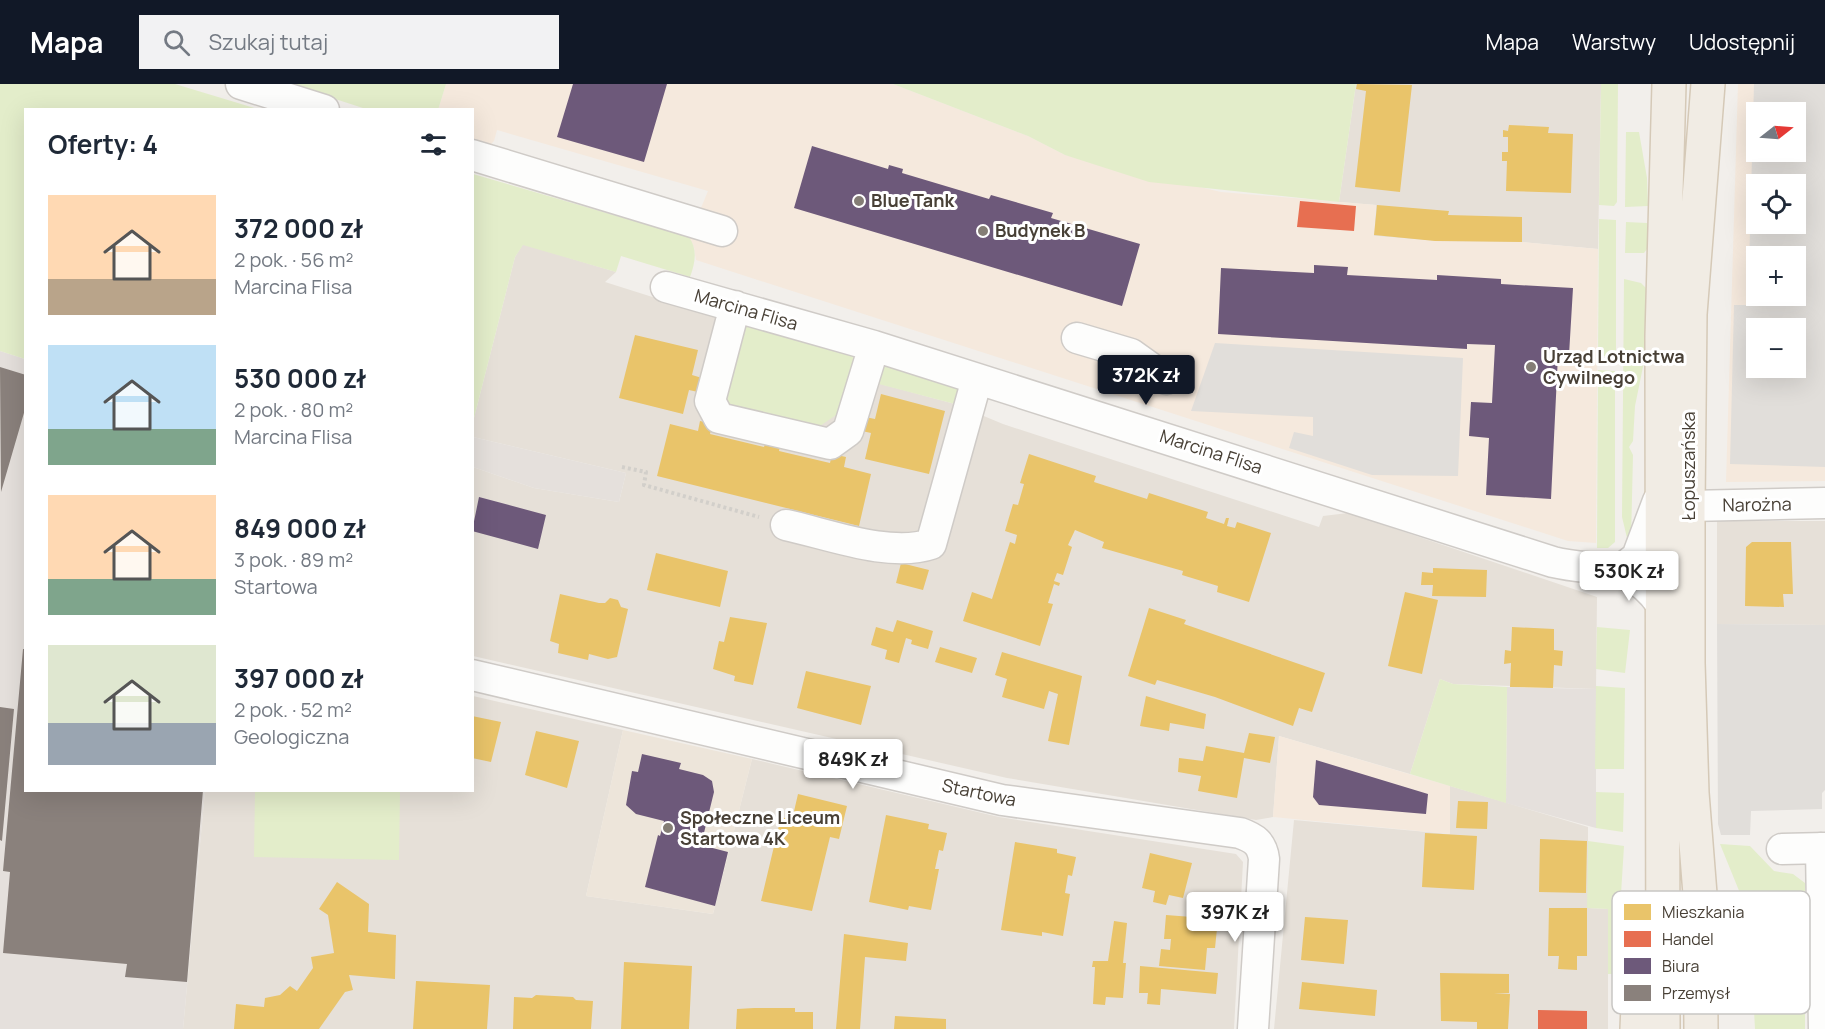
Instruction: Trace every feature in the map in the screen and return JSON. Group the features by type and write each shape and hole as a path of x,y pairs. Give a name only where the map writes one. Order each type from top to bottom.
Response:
{"main road":[{"name":"Łopuszańska","path":"1669,84 1675,498 1700,891"},
{"name":"Łopuszańska","path":"1663,891 1661,604 1675,498 1708,84"},
{"path":"1656,891 1663,855"},
{"path":"1637,1029 1638,1014"},
{"name":"Łopuszańska","path":"1701,1014 1701,1029"},
{"path":"1718,1014 1720,1029"}],"street":[{"path":"241,84 318,108"},
{"path":"474,156 722,231"},
{"name":"Marcina Flisa","path":"666,286 874,346 1553,562 1619,571 1642,581 1661,604"},
{"path":"735,306 710,401 719,418 831,444 848,431 874,346"},
{"path":"1077,338 1131,354 1166,379"},
{"path":"786,525 896,550 917,549 931,544 977,379"},
{"path":"1619,571 1637,557 1675,498"},
{"name":"Narożna","path":"1675,498 1825,503"},
{"name":"Startowa","path":"474,675 1002,800 1239,833 1258,843 1264,859 1253,1029"},
{"path":"1782,849 1823,848 1824,1029"}],"path":[{"path":"622,467 646,472 644,485 786,525"}],"shaded area":[{"path":"446,84 893,84 1028,136 1065,155 1221,192 1376,205 1374,236 1436,241 1522,242 1598,249 1596,543 1568,541 696,260 694,247 689,237 708,191 497,130 494,141 488,147 474,143 474,108 439,108"},
{"path":"1356,84 1601,84 1598,249 1522,242 1436,241 1374,236 1376,205 1339,202"},
{"path":"1738,84 1825,84 1825,481 1726,482"},
{"path":"1754,84 1825,84 1825,467 1730,464 1734,305 1806,306 1806,246 1750,246 1750,234 1806,234 1806,174 1752,174 1752,162 1806,162 1806,102 1754,102"},
{"path":"523,244 616,272 605,282 741,325 851,376 955,404 1003,424 1319,527 1323,516 1348,513 1597,597 1596,689 1453,684 1440,679 1410,774 1279,736 1273,817 1256,820 1007,778 474,656 474,467 534,488 619,502 626,473 474,437 474,418 515,257"},
{"path":"1215,343 1463,358 1458,476 1372,475 1289,448 1294,432 1313,436 1313,417 1191,411"},
{"path":"0,351 24,359 24,792 205,792 183,1029 0,1029"},
{"path":"474,437 626,473 619,502 534,488 474,467"},
{"path":"1717,521 1825,521 1825,625 1717,624"},
{"path":"1717,624 1825,625 1825,790 1822,793 1822,809 1751,811 1750,835 1721,835 1718,824"},
{"path":"1507,687 1596,689 1596,828 1506,803"},
{"path":"474,696 623,730 586,896 713,914 752,759 999,817 1236,854 1243,862 1234,1029 183,1029 205,792 474,792"},
{"name":"Społeczne Liceum Startowa 4K","path":"623,730 752,759 713,914 586,896"},
{"path":"1279,736 1450,786 1450,834 1273,817"},
{"path":"1450,786 1588,827 1588,908 1608,909 1608,1029 1274,1029 1294,820 1449,834"}],"green space":[{"path":"0,84 175,84 255,108 24,108 24,359 0,351"},
{"path":"289,84 446,84 439,108 363,108"},
{"path":"893,84 1356,84 1339,202 1149,182 1065,155 1028,136"},
{"path":"1601,84 1618,84 1617,202 1614,206 1599,205"},
{"path":"1626,132 1639,132 1647,178 1648,206 1625,207"},
{"path":"474,174 689,237 694,247 695,257 690,277 621,256 616,272 523,245 515,257 474,418"},
{"path":"1599,219 1616,220 1616,356 1598,356"},
{"path":"1626,222 1647,223 1647,249 1644,253 1625,253"},
{"path":"1624,279 1641,283 1646,288 1646,352 1635,406 1633,441 1629,447 1633,455 1631,540 1628,542 1622,517"},
{"path":"748,323 854,355 842,411 817,428 730,406 723,394 741,325"},
{"path":"883,357 958,379 959,391 955,404 875,383"},
{"path":"1598,370 1615,371 1615,542 1608,548 1597,548"},
{"path":"1597,627 1630,630 1625,673 1596,669"},
{"path":"1440,679 1453,684 1507,687 1506,803 1410,774"},
{"path":"1596,686 1625,688 1624,769 1595,769"},
{"path":"255,792 400,792 399,860 254,857"},
{"path":"1596,792 1624,793 1623,832 1596,828"},
{"path":"1588,841 1624,846 1621,891 1612,891 1612,974 1608,974 1608,909 1587,908"},
{"path":"1720,844 1750,846 1774,871 1793,874 1805,883 1805,891 1739,891"},
{"path":"1754,1014 1805,1014 1805,1029 1755,1029"}],"building: Mieszkania":[{"path":"1357,84 1412,85 1400,192 1355,187 1366,91 1356,89"},
{"path":"1509,125 1549,127 1548,133 1573,134 1571,193 1506,191 1507,161 1502,161 1502,152 1508,152 1508,137 1503,137 1503,130 1508,131"},
{"path":"1377,205 1449,211 1448,215 1522,217 1522,242 1435,241 1374,235"},
{"path":"635,335 698,350 692,375 702,378 698,392 689,390 683,414 619,398"},
{"path":"881,394 945,411 929,474 865,459 871,433 862,431 865,417 875,419"},
{"path":"700,421 713,424 710,434 764,447 767,438 781,441 779,451 830,463 832,454 846,457 844,467 871,474 859,526 657,476 670,424 698,431"},
{"path":"1029,454 1096,476 1094,482 1147,499 1149,493 1208,512 1206,518 1224,524 1226,518 1229,518 1227,526 1235,528 1237,522 1271,533 1249,602 1217,592 1218,586 1182,575 1183,571 1102,548 1104,542 1075,530 1068,545 1072,547 1063,575 1057,573 1054,581 1060,583 1059,586 1054,584 1048,603 1053,604 1040,646 963,621 972,592 992,599 1010,542 1015,544 1017,535 1005,531 1013,504 1018,505 1024,484 1020,483"},
{"path":"1752,542 1791,542 1793,594 1783,594 1784,607 1745,606 1746,547"},
{"path":"656,553 728,571 720,607 647,590"},
{"path":"901,563 929,570 923,590 896,583"},
{"path":"1433,568 1487,570 1486,597 1432,596 1433,585 1421,585 1422,572 1433,573"},
{"path":"1405,592 1438,600 1422,674 1388,666"},
{"path":"560,594 599,603 605,603 610,598 618,600 621,607 628,609 617,657 608,659 589,654 588,660 558,653 559,644 550,641"},
{"path":"1149,608 1186,620 1184,624 1325,673 1312,712 1299,708 1293,726 1215,697 1157,680 1155,685 1128,676"},
{"path":"730,617 767,623 753,685 734,681 735,676 713,669 719,641 724,642"},
{"path":"897,620 933,631 928,649 911,644 912,640 906,638 899,663 885,659 887,650 871,645 876,627 893,632"},
{"path":"1512,627 1554,629 1554,650 1563,651 1562,666 1554,665 1553,688 1510,687 1511,663 1504,664 1505,650 1511,651"},
{"path":"940,647 977,658 972,673 935,662"},
{"path":"1002,652 1082,676 1069,745 1048,741 1058,694 1049,691 1044,709 1002,697 1007,679 995,675"},
{"path":"806,671 871,686 861,725 797,708"},
{"path":"1146,696 1206,714 1204,729 1170,723 1169,731 1140,726"},
{"path":"474,716 501,722 491,762 474,758"},
{"path":"536,731 579,741 567,788 525,775"},
{"path":"1249,733 1275,737 1270,763 1244,758 1237,798 1198,791 1201,776 1178,772 1179,758 1203,761 1206,746 1244,753"},
{"path":"798,794 847,806 839,839 830,837 812,911 761,901 781,817 792,820"},
{"path":"1458,801 1488,802 1487,829 1456,828"},
{"path":"886,815 929,824 928,829 947,833 943,851 939,850 935,869 939,869 931,910 909,906 908,910 869,902"},
{"path":"1425,833 1477,836 1474,890 1422,887"},
{"path":"1540,839 1587,841 1586,893 1539,892"},
{"path":"1015,842 1057,849 1057,853 1076,857 1072,876 1068,875 1065,893 1070,894 1063,936 1042,932 1042,936 1001,930"},
{"path":"1150,853 1192,863 1183,898 1169,895 1166,905 1153,902 1155,891 1142,888"},
{"path":"337,882 369,904 368,932 396,935 395,979 349,975 353,990 345,992 319,1029 234,1029 236,1004 264,1007 265,998 280,995 290,986 297,991 313,968 311,957 334,953 328,915 319,909"},
{"path":"1549,908 1587,908 1587,956 1577,956 1577,970 1558,969 1559,956 1548,956"},
{"path":"1166,915 1218,919 1215,948 1207,948 1205,970 1159,966 1161,949 1170,950 1171,939 1164,939"},
{"path":"1305,917 1348,920 1344,964 1301,960"},
{"path":"1114,921 1127,923 1123,963 1126,963 1123,998 1106,997 1105,1005 1093,1004 1095,967 1092,967 1093,961 1108,961"},
{"path":"844,934 908,943 906,961 865,957 860,1029 836,1029"},
{"path":"624,962 692,966 689,1029 621,1029"},
{"path":"1140,966 1218,973 1216,994 1161,989 1160,1005 1147,1004 1148,993 1139,993"},
{"path":"1440,973 1509,974 1509,993 1494,993 1510,994 1508,1029 1477,1029 1477,1022 1441,1021"},
{"path":"416,981 490,985 487,1029 413,1029"},
{"path":"1302,982 1377,990 1375,1016 1299,1009"},
{"path":"536,995 573,997 576,1000 593,1001 591,1029 513,1029 514,997 532,998"},
{"path":"795,1008 795,1012 813,1012 813,1029 736,1029 737,1009"},
{"path":"895,1016 946,1019 946,1029 894,1029"}],"building: Handel":[{"path":"1300,201 1356,206 1354,231 1297,227"},
{"path":"1538,1010 1587,1011 1587,1029 1538,1029"}],"building: Biura":[{"path":"573,84 667,84 644,162 557,137"},
{"name":"Budynek B","path":"812,146 888,169 889,165 903,169 902,173 989,199 991,195 1053,213 1051,218 1140,244 1122,306 794,208"},
{"path":"1314,265 1348,267 1347,275 1437,280 1437,275 1501,279 1501,284 1573,288 1569,355 1558,355 1551,499 1486,495 1489,438 1469,436 1471,402 1492,403 1495,345 1467,344 1467,349 1218,334 1221,268 1314,273"},
{"path":"479,497 546,515 538,549 474,532"},
{"path":"642,754 681,763 679,769 703,775 712,781 714,792 701,845 728,852 715,906 645,887 658,835 660,836 664,821 636,814 626,805 632,771 638,772"},
{"path":"1316,760 1428,794 1426,814 1319,805 1313,797"}],"building: Przemysł":[{"path":"0,367 24,374 24,413 1,492"},
{"path":"24,649 24,792 203,792 187,982 125,977 127,964 3,953 10,872 3,871"},
{"path":"0,707 14,709 2,841 0,840"}],"place":[{"name":"Blue Tank","path":"859,201"},
{"name":"Budynek B","path":"983,231"},
{"name":"Urząd Lotnictwa Cywilnego","path":"1531,367"},
{"name":"Społeczne Liceum Startowa 4K","path":"668,828"}]}
